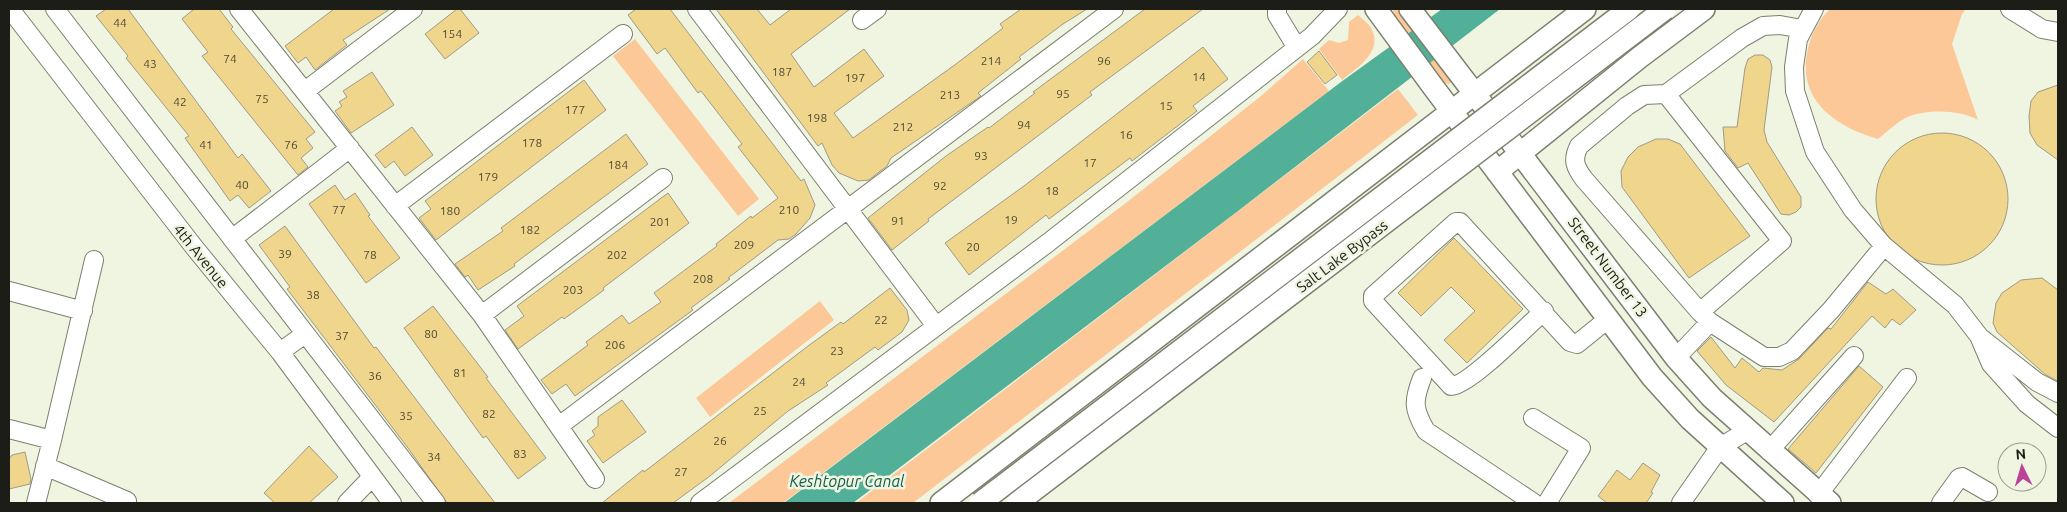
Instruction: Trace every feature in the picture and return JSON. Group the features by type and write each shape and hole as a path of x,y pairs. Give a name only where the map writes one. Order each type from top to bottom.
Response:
{"main road":[{"name":"Street Number 13","path":"1376,9 1450,111 1652,377 1690,419 1784,503"},
{"name":"Street Number 13","path":"1410,9 1476,92 1676,358 1712,398 1824,499"},
{"path":"941,503 1585,9"},
{"path":"980,503 1629,9"},
{"name":"Salt Lake Bypass","path":"1017,503 1665,9"},
{"path":"1497,172 1640,56 1704,9"}],"street":[{"name":"4th Avenue","path":"10,9 194,247 280,352 392,503"},
{"path":"55,9 436,503"},
{"path":"239,9 482,315 595,479"},
{"path":"305,92 414,9"},
{"path":"697,9 849,208 936,326"},
{"path":"862,20 877,9"},
{"path":"559,426 1114,9"},
{"path":"1277,9 1277,15 1297,48"},
{"path":"700,503 1049,242 1312,36 1338,9"},
{"path":"1814,9 1798,39 1794,67 1795,91 1815,152 1854,210 1884,246 1955,304 1979,336 1991,364 2027,404 2058,428"},
{"path":"2010,9 2042,29 2058,32"},
{"path":"1802,29 1780,25 1763,26 1742,38 1666,94 1644,96 1627,106 1579,146 1574,155 1575,167 1705,317 1764,357 1779,358 1792,351 1831,310 1884,246"},
{"path":"396,206 623,34"},
{"path":"1666,94 1782,241 1705,317 1676,358"},
{"path":"232,239 350,148"},
{"path":"482,315 663,178"},
{"path":"1544,311 1471,377 1457,386 1451,386 1373,301 1373,296 1456,222 1460,222 1544,311 1574,344 1577,344 1608,319"},
{"path":"36,503 94,260"},
{"path":"9,291 82,311"},
{"path":"280,352 305,334"},
{"path":"1979,336 2038,382 2058,393"},
{"path":"1769,451 1854,356"},
{"path":"1422,378 1414,398 1418,417 1426,432 1534,503"},
{"path":"1824,499 1907,378"},
{"path":"1533,418 1581,448 1547,503"},
{"path":"9,429 52,440"},
{"path":"1680,503 1720,447 1747,431"},
{"path":"45,466 127,500"},
{"path":"347,503 372,477"},
{"path":"1941,503 1959,478 1962,477 1988,492"}],"shaded area":[{"path":"1830,9 1966,9 1962,14 1952,44 1978,120 1954,112 1926,112 1910,116 1901,121 1878,139 1863,134 1835,119 1814,98 1808,85 1806,70 1807,53 1812,35"},
{"path":"1394,10 1398,10 1450,77 1451,82 1449,84 1445,83 1392,14"},
{"path":"1358,15 1371,28 1374,46 1361,65 1342,80 1319,49 1329,40 1339,43 1348,40 1349,22"},
{"path":"635,39 759,199 738,216 613,56"},
{"path":"1303,59 1329,91 783,503 729,503 1131,199 1261,96"},
{"path":"1398,89 1418,115 913,503 856,503"},
{"path":"820,301 834,320 710,417 696,398"}],"water":[{"name":"Keshtopur Canal","path":"1442,9 1500,9 1238,211 853,503 784,503 1341,82"}],"building":[{"path":"106,9 128,9 238,158 242,154 271,191 249,208 238,195 230,201 185,138 189,136 126,58 128,56 96,16"},
{"path":"194,9 219,9 233,27 231,29 315,132 306,139 313,148 301,158 308,167 298,175 202,56 208,52 182,19"},
{"path":"334,9 390,9 343,40 347,45 315,70 306,57 298,63 285,46"},
{"path":"457,9 460,9 479,33 445,59 425,34"},
{"path":"636,9 670,9 801,181 804,179 815,205 810,218 796,234 789,239 778,240 691,308 693,310 575,396 566,384 552,394 541,380 588,345 586,342 622,315 629,324 661,302 654,293 717,246 716,244 751,216 752,218 778,198 738,147 742,144 701,91 698,93 665,48 657,54 628,15"},
{"path":"716,9 757,9 770,25 791,9 850,9 791,54 814,87 864,49 884,76 834,113 853,138 1003,28 1000,24 1021,9 1087,9 1063,24 1019,57 1021,59 978,93 981,96 891,158 887,166 869,180 858,181 839,173 832,165 822,143 818,146"},
{"path":"1145,9 1203,9 1090,92 1092,95 928,219 929,221 892,250 868,218 946,156 989,128 1035,93 1033,92"},
{"path":"1203,47 1228,79 1193,106 1197,111 1132,161 1130,158 1049,219 1046,215 969,275 945,243 1024,186"},
{"path":"1319,51 1337,75 1325,84 1307,62"},
{"path":"1755,55 1763,55 1770,60 1772,67 1764,130 1767,142 1801,197 1801,207 1789,215 1781,214 1748,163 1738,168 1725,151 1723,127 1737,127 1745,68 1748,59"},
{"path":"372,72 394,105 351,133 335,111 342,106 339,102 347,97 343,91"},
{"path":"584,80 606,110 436,240 419,218 431,209 425,201"},
{"path":"2058,85 2058,160 2037,145 2030,133 2029,116 2031,101 2038,92"},
{"path":"412,127 433,155 405,176 394,161 385,168 375,155"},
{"path":"1942,133 1955,134 1967,138 1989,152 2003,174 2007,186 2007,212 2003,224 1989,246 1967,260 1955,264 1942,265 1929,264 1917,260 1895,246 1881,224 1877,212 1876,199 1877,186 1881,174 1895,152 1917,138 1929,134"},
{"path":"626,134 648,164 514,264 515,266 478,290 468,275 465,277 455,264 503,231 501,228"},
{"path":"1656,139 1668,139 1680,144 1750,236 1689,278 1622,187 1621,171 1628,157 1638,147"},
{"path":"335,185 345,200 355,193 370,215 368,216 400,258 366,283 309,204"},
{"path":"668,193 689,223 603,288 604,290 518,349 505,330 524,316 517,306"},
{"path":"285,226 374,348 376,347 495,503 447,503 408,448 287,289 290,287 259,245"},
{"path":"1454,238 1523,309 1467,363 1444,340 1475,311 1451,287 1421,316 1398,293"},
{"path":"2042,278 2058,290 2058,381 2046,375 1997,332 1993,323 1996,303 2002,293 2021,280"},
{"path":"1868,282 1886,294 1893,289 1916,310 1900,325 1892,319 1885,328 1872,316 1774,422 1726,385 1697,351 1711,337 1735,368 1742,358 1759,372 1763,368 1782,370 1799,359 1828,328 1831,329"},
{"path":"890,288 907,310 909,320 902,332 878,350 875,347 826,383 828,385 788,411 710,476 673,503 602,503 808,346 841,322 843,324"},
{"path":"433,306 488,377 486,378 546,458 518,479 486,436 483,438 404,328"},
{"path":"1859,366 1883,387 1816,473 1788,449"},
{"path":"622,400 646,432 603,463 587,441 595,435 592,431 598,426 598,417"},
{"path":"309,446 338,477 309,503 275,503 264,493"},
{"path":"25,452 31,479 30,484 9,489 9,459 12,455"},
{"path":"1643,463 1660,475 1651,492 1653,493 1646,503 1607,503 1598,496 1617,470 1630,480"}]}
